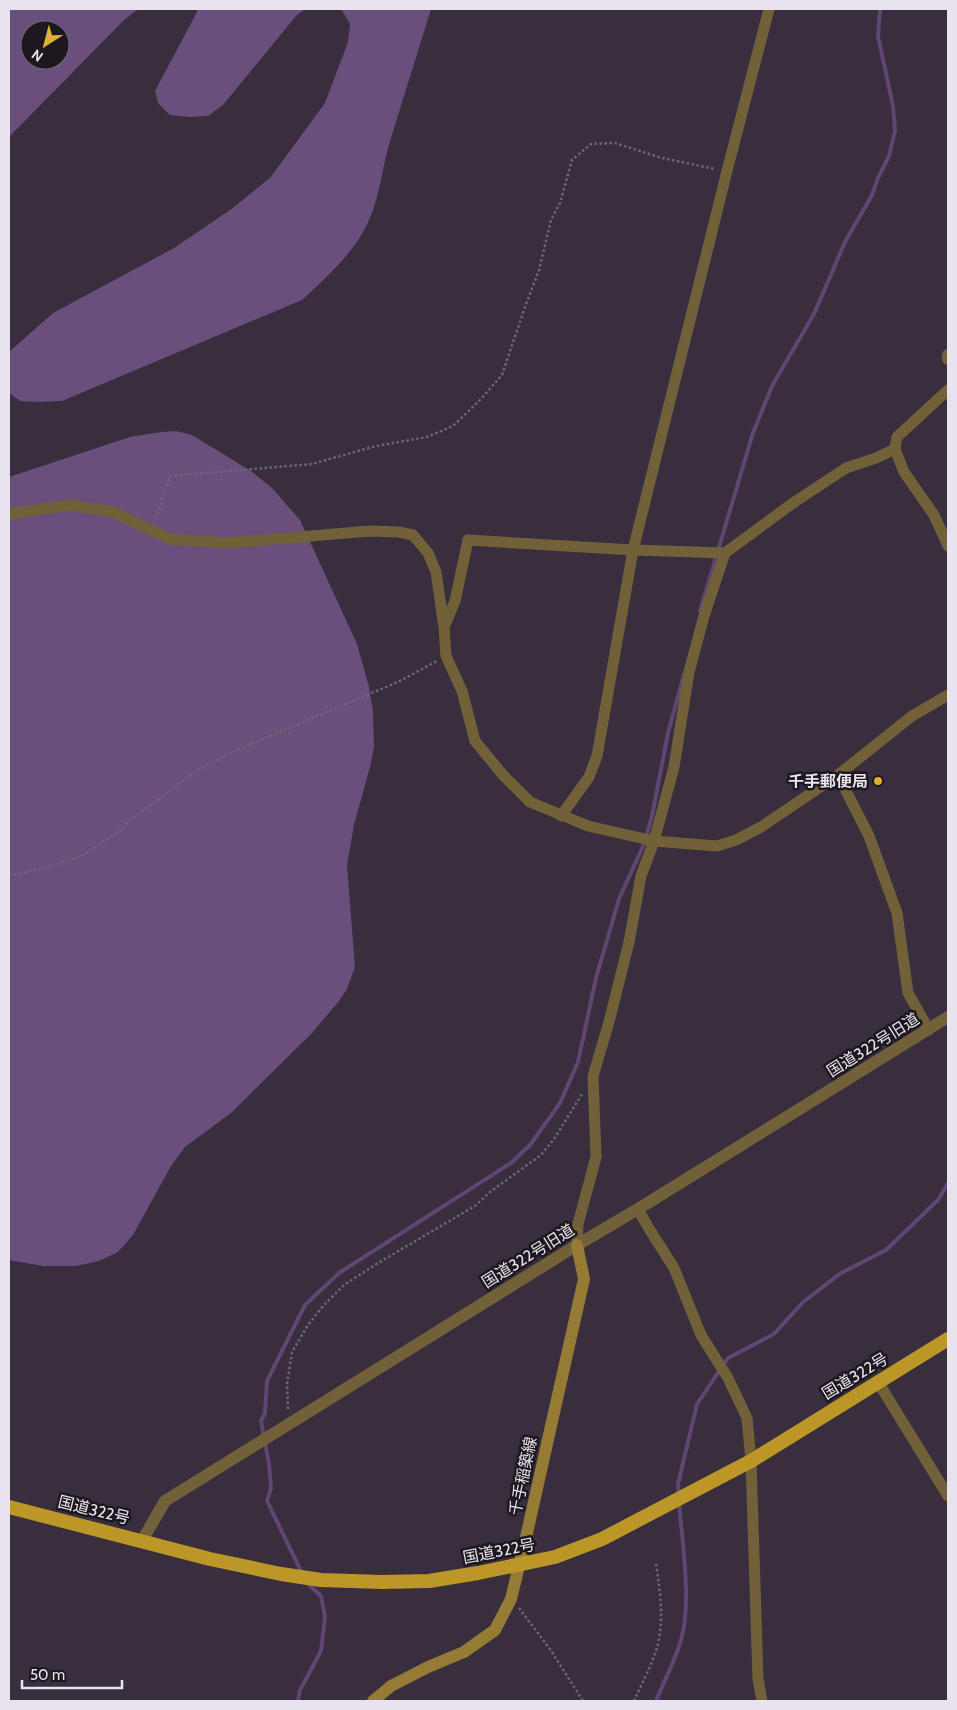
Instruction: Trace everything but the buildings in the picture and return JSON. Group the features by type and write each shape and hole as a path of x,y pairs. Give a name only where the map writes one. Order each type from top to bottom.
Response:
{"highway":[{"name":"国道322号","path":"9,1507 210,1559 281,1574 322,1580 429,1581 520,1565 555,1557 602,1540 660,1510 751,1461 948,1339"}],"main road":[{"name":"千手稲築線","path":"373,1701 391,1686 472,1647 495,1630 510,1602 584,1279 577,1245"}],"street":[{"path":"561,816 590,777 598,756 633,550 769,9"},
{"path":"948,357 948,368"},
{"path":"948,390 897,437 895,449 904,472 934,515 948,546"},
{"path":"577,1245 578,1224 596,1157 593,1076 627,951 641,876 654,841 674,767 689,672 724,553 793,503 846,468 876,458 895,449"},
{"path":"9,514 70,506 113,512 170,539 226,543 370,531 399,532 413,535 428,553 436,572 446,656 462,691 475,741 503,775 530,802 588,826 654,841 717,846 736,840 761,827 838,775 912,716 948,695"},
{"path":"444,627 455,601 468,540 633,550 724,553"},
{"path":"838,775 869,836 897,913 908,993 929,1030"},
{"name":"国道322号旧道","path":"142,1540 165,1501 577,1245 948,1018"},
{"path":"638,1209 674,1268 701,1335 728,1378 747,1418 751,1461 758,1679 762,1701"},
{"path":"878,1382 948,1496"}],"path":[{"path":"153,530 170,476 312,464 376,446 427,437 453,426 479,401 502,374 539,270 551,220 560,204 572,160 591,144 615,143 662,158 727,171"},
{"path":"9,875 20,874 68,861 90,851 190,775 215,761 400,680 446,656"},
{"path":"292,1421 288,1409 287,1384 292,1352 308,1325 323,1306 344,1285 474,1206 541,1155 554,1139 593,1076"},
{"path":"634,1701 657,1646 661,1624 662,1601 656,1564"},
{"path":"510,1602 520,1609 550,1649 583,1701"}],"shaded area":[{"path":"9,9 138,9 124,20 9,137"},
{"path":"197,9 305,9 296,16 223,105 208,116 170,115 158,103 155,91"},
{"path":"341,9 431,9 388,148 372,212 363,232 343,259 302,300 62,401 20,401 9,393 9,352 53,313 174,248 230,210 270,178 325,103 348,42 350,24"},
{"path":"176,431 192,435 251,471 272,488 300,520 357,644 369,687 373,711 374,747 354,825 347,865 355,967 347,989 312,1033 231,1113 185,1147 171,1166 133,1235 118,1252 99,1261 76,1266 43,1266 9,1260 9,477 130,437"}],"waterway":[{"path":"700,611 753,433 772,386 814,314 845,242 872,195 889,156 895,131 893,106 878,36 880,9"},
{"path":"302,1573 267,1501 271,1488 269,1464 261,1421 265,1413 267,1381 305,1305 339,1273 511,1163 530,1145 560,1103 578,1062 596,978 619,899 644,844 652,816 668,733 684,674"},
{"path":"679,1494 678,1484 697,1404 728,1358 774,1334 803,1302 841,1273 886,1250 938,1200 948,1183"},
{"path":"656,1701 676,1656 681,1640 686,1608 679,1501"},
{"path":"298,1701 300,1690 321,1651 325,1617 321,1596 306,1582"}],"place":[{"name":"千手郵便局","path":"878,781"}]}
